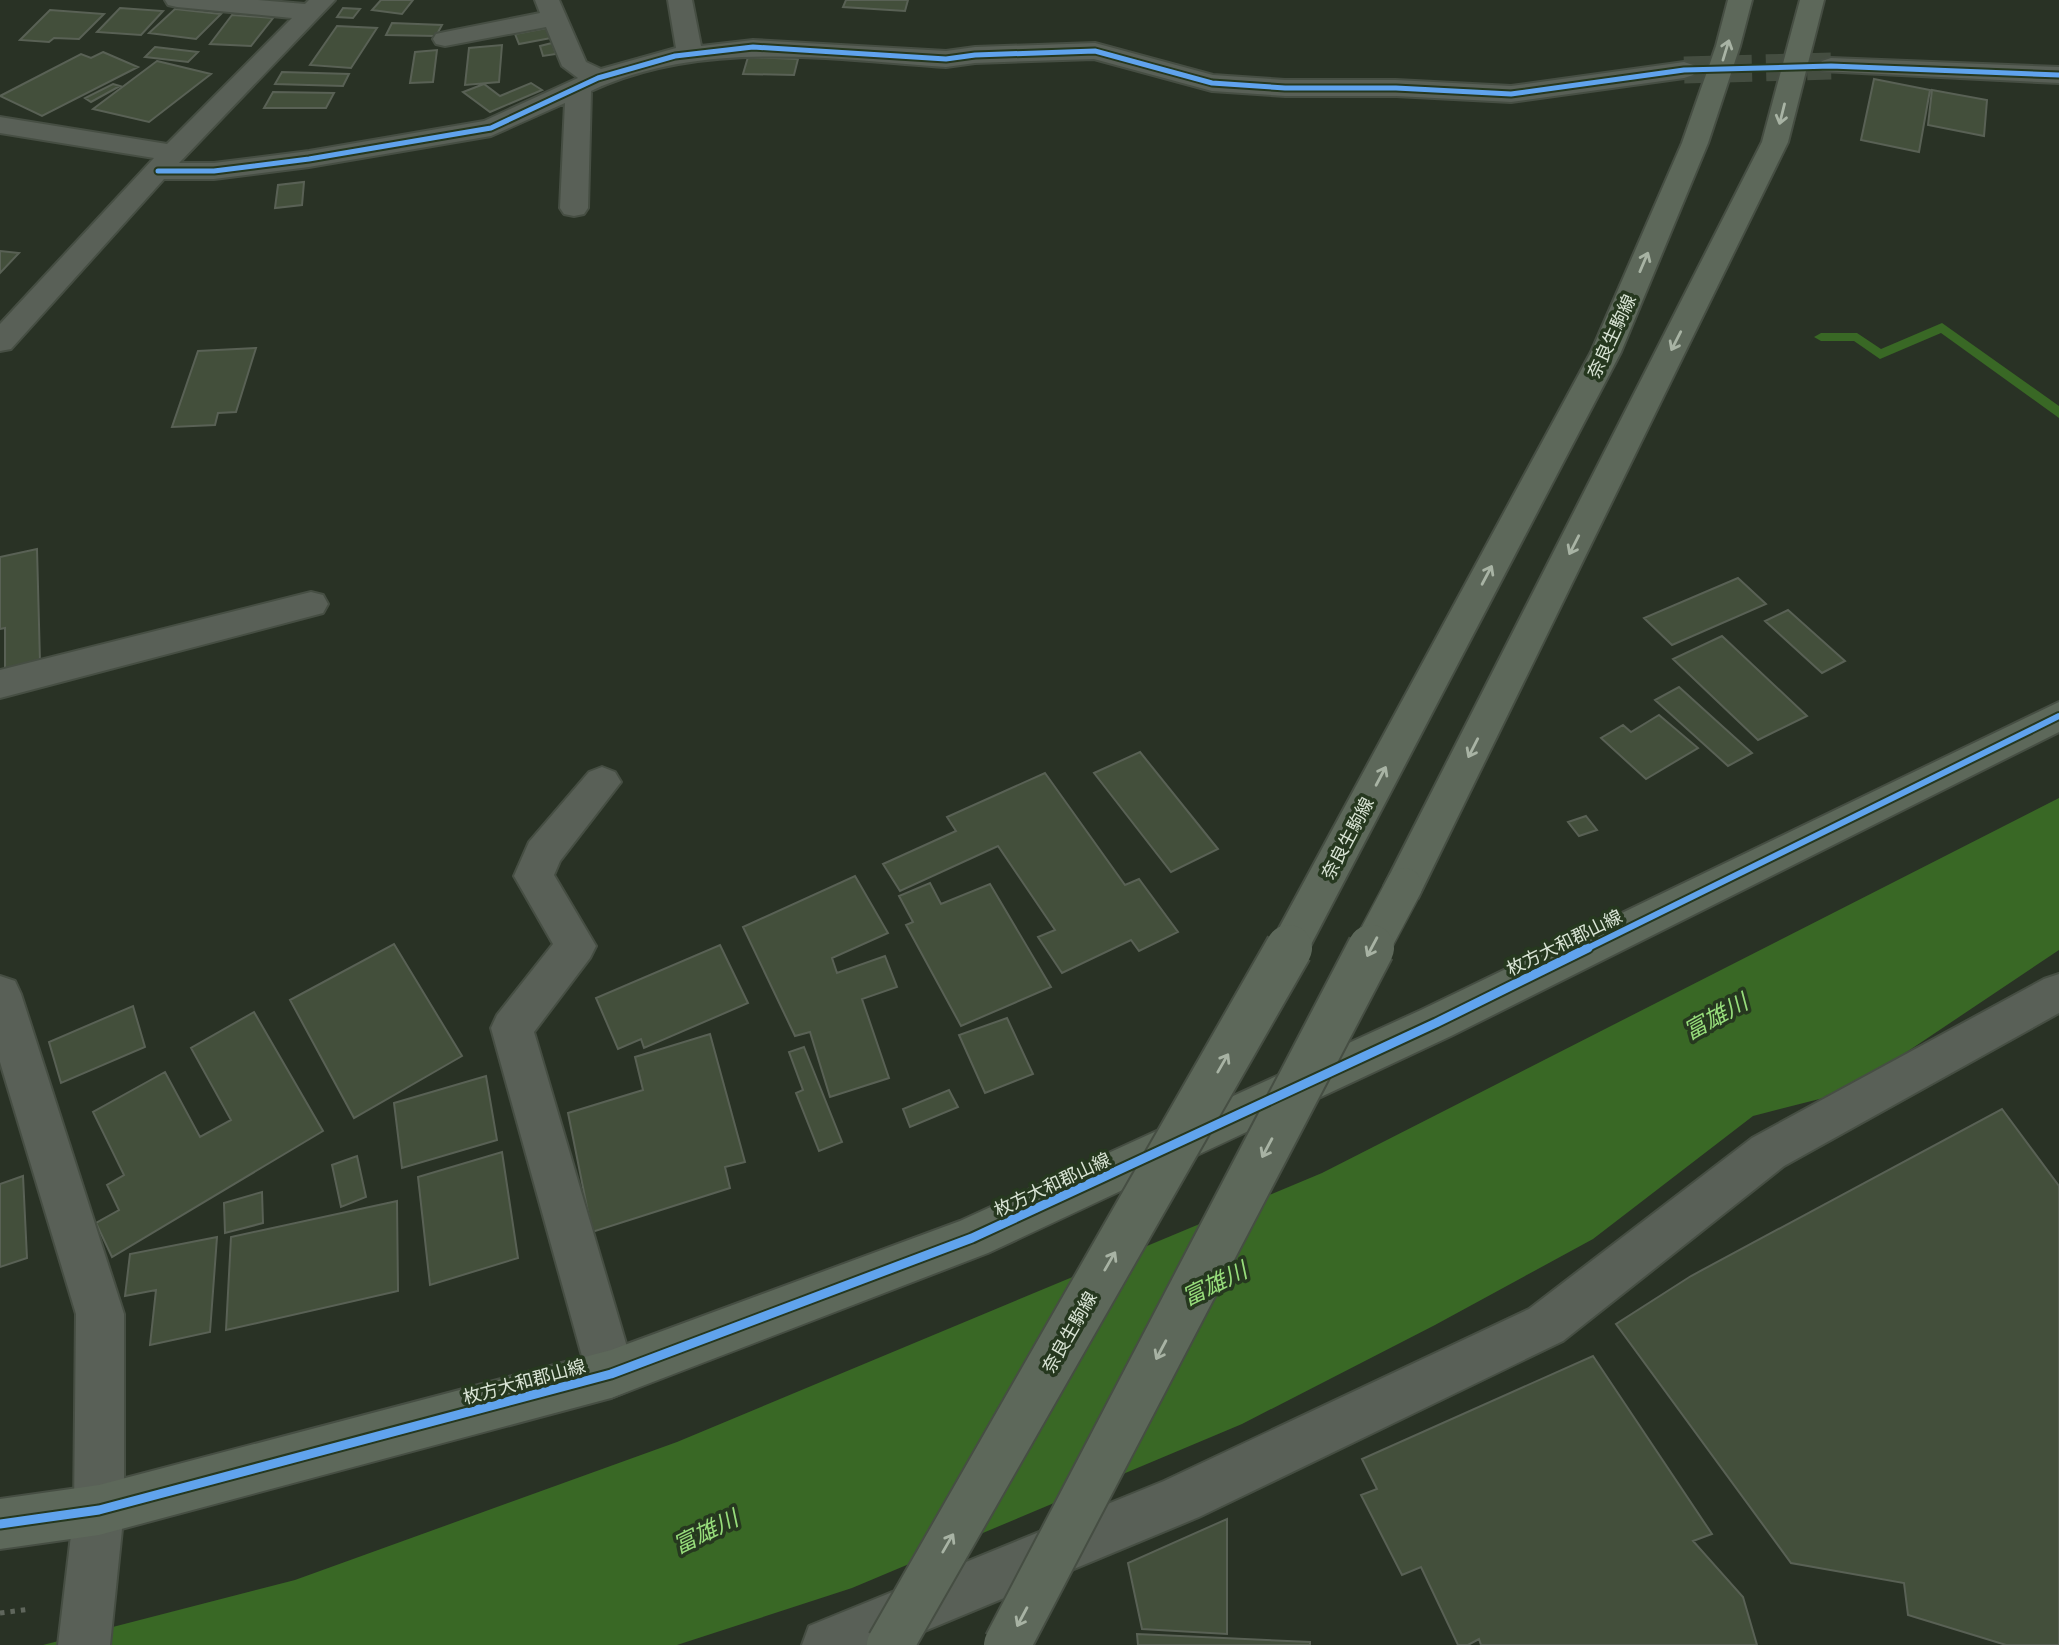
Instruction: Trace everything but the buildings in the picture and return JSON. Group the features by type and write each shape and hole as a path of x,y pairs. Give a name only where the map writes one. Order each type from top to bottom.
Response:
{"main road":[{"name":"奈良生駒線","path":"890,1645 1291,944 1606,352 1695,143 1728,46 1740,0"},
{"path":"1007,1645 1404,886 1775,142 1812,0"},
{"name":"枚方大和郡山線","path":"0,1524 99,1510 611,1374 972,1238 1436,1023 2059,716"}],"street":[{"path":"177,0 316,6"},
{"path":"680,0 690,55"},
{"path":"0,342 165,162 316,6"},
{"path":"445,39 551,9 575,66 588,83 574,208"},
{"path":"0,125 165,162 227,169 491,128 588,83 690,55 753,47 946,59 975,55 1095,51 1212,83 1511,94 1684,70"},
{"path":"1832,66 2059,75"},
{"path":"0,684 311,604"},
{"path":"602,782 543,853 534,876 576,946 512,1028 611,1374"},
{"path":"828,1645 1181,1499 1546,1325 1768,1152 2059,992"},
{"path":"0,994 100,1314 99,1510 85,1636"}],"water":[{"name":"富雄川","path":"2059,798 2059,950 1847,1092 1753,1116 1593,1239 1435,1325 1242,1424 852,1588 677,1645 43,1645 295,1580 677,1442 1322,1173"}],"waterway":[{"path":"1821,337 1857,337 1880,355 1942,327 2059,413"}],"tunnel":[{"path":"1684,70 1831,66"}],"cycle path":[{"path":"158,171 214,171 309,159 491,128 598,78 675,56 753,47 946,59 975,55 1095,51 1212,83 1285,88 1396,88 1511,94 1684,70 1831,66 2059,75"},
{"path":"0,1524 99,1510 611,1374 972,1238 1436,1023 2059,716"}]}
